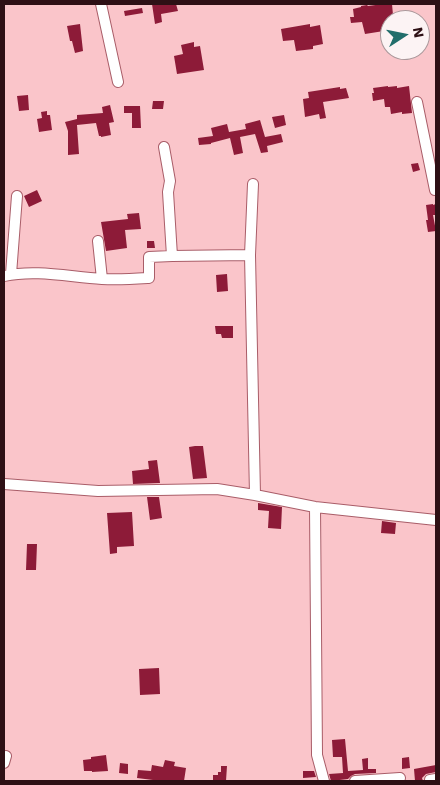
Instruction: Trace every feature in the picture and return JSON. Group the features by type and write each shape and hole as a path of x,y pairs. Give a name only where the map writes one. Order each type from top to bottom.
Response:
{"street":[{"path":"101,4 118,82"},
{"path":"417,102 436,190"},
{"path":"164,147 170,181 168,192 172,256"},
{"path":"253,184 250,254 255,494"},
{"path":"17,196 7,275 33,272 102,279 149,278 149,257 250,254"},
{"path":"98,241 102,279"},
{"path":"4,484 98,491 217,490 255,494 315,507 436,520"},
{"path":"315,507 316,755 324,781"},
{"path":"355,781 400,778"},
{"path":"430,781 436,779"}],"building":[{"path":"152,4 176,4 178,11 161,14 162,22 155,24"},
{"path":"392,4 393,10 380,10 380,32 365,34 362,22 351,23 350,17 354,17 353,9"},
{"path":"142,8 143,13 125,16 124,11"},
{"path":"80,24 83,51 75,53 67,26"},
{"path":"310,24 310,27 320,25 323,44 313,46 313,49 296,51 294,40 283,41 281,29"},
{"path":"194,42 194,47 200,46 204,70 177,74 174,56 183,54 181,45"},
{"path":"397,86 397,88 409,86 412,113 391,114 390,107 385,107 384,99 373,101 373,88"},
{"path":"340,87 340,89 346,88 349,98 323,102 326,118 320,119 319,114 305,117 303,99 309,98 308,92"},
{"path":"28,95 29,110 19,111 17,96"},
{"path":"153,101 164,101 163,109 152,109"},
{"path":"110,105 114,122 109,123 111,135 99,136 96,123 77,125 79,154 68,155 68,131 65,122 77,119 77,115 103,113 102,107"},
{"path":"124,106 140,106 141,128 132,128 132,113 124,113"},
{"path":"47,111 47,115 50,115 52,130 39,132 37,119 42,118 41,112"},
{"path":"284,115 286,125 275,128 272,117"},
{"path":"260,120 265,137 281,134 283,142 267,146 268,152 261,153 255,134 240,137 243,153 234,155 230,138 211,144 199,145 198,138 213,136 211,128 227,124 229,132 246,129 245,124"},
{"path":"418,163 420,170 413,172 411,164"},
{"path":"37,190 42,201 29,207 24,196"},
{"path":"436,204 436,215 433,215 436,231 428,232 426,205"},
{"path":"139,213 141,229 125,230 127,248 106,251 101,222 128,219 127,214"},
{"path":"147,241 154,241 155,248 147,248"},
{"path":"227,274 228,291 217,292 216,275"},
{"path":"215,326 233,326 233,338 222,338 221,334 216,334"},
{"path":"203,446 207,478 193,479 189,447"},
{"path":"157,460 160,483 133,484 132,471 149,469 148,461"},
{"path":"147,497 159,497 162,518 150,520"},
{"path":"258,503 282,507 281,529 268,528 269,511 258,510"},
{"path":"132,512 134,546 117,547 117,553 110,554 107,513"},
{"path":"382,521 396,523 395,534 381,533"},
{"path":"27,544 37,544 36,570 26,570"},
{"path":"159,668 160,694 140,695 139,669"},
{"path":"345,739 348,771 363,770 362,759 368,758 368,769 376,769 376,773 355,774 348,779 331,781 329,774 343,773 342,757 333,757 332,740"},
{"path":"106,755 108,771 84,771 83,760"},
{"path":"409,757 410,768 402,769 402,758"},
{"path":"165,760 175,762 174,766 186,768 184,781 137,778 138,770 151,771 152,765 163,767"},
{"path":"120,763 128,764 128,774 119,773"},
{"path":"436,765 436,772 426,774 422,778 423,781 415,781 414,769"},
{"path":"221,766 227,766 226,781 213,780 213,775 218,775 218,772 221,772"},
{"path":"303,771 314,771 316,777 303,778"}]}
